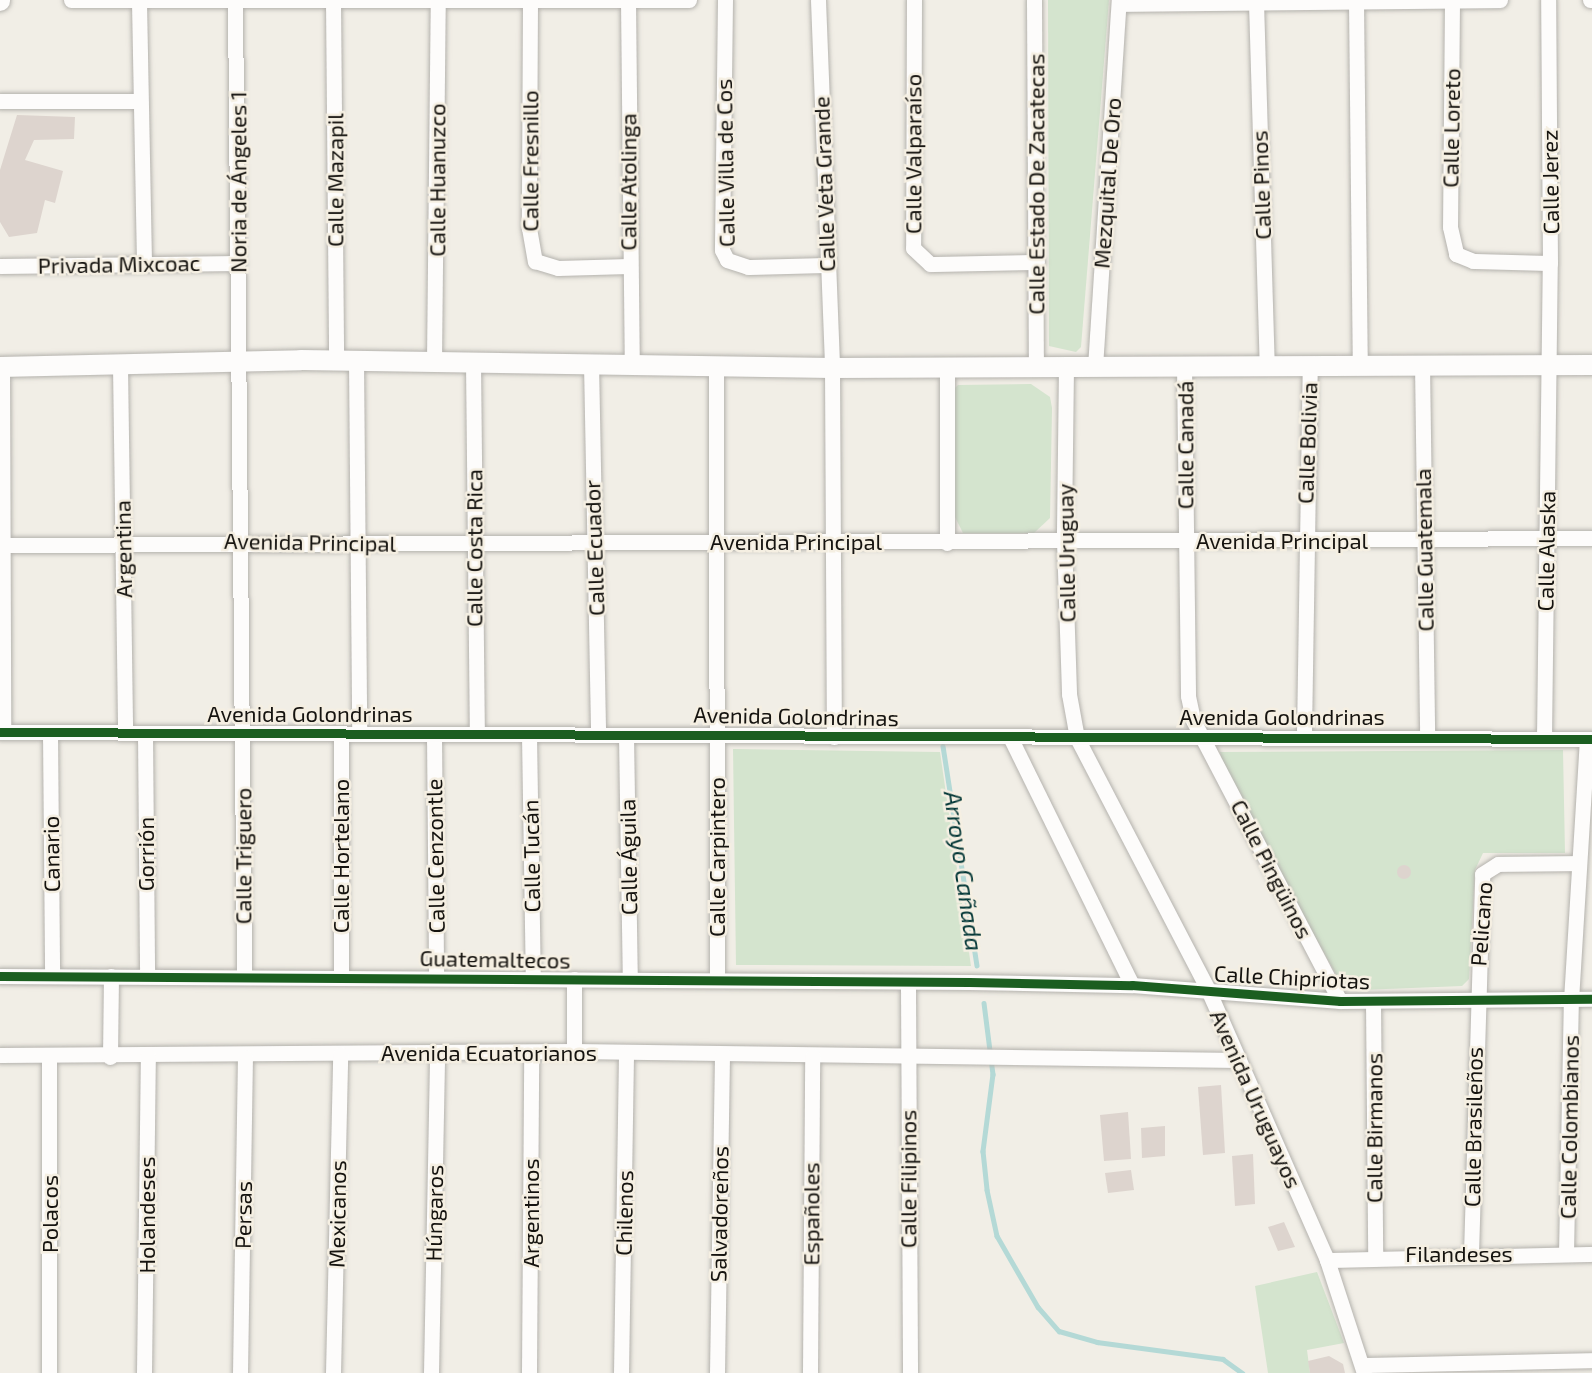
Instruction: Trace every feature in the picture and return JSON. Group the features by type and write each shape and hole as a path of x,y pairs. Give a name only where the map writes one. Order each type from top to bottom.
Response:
{"main road":[{"path":"1,367 336,360 716,364 832,368 1185,365 1310,368 1422,364 1592,365"}],"street":[{"path":"71,0 139,2 690,0"},
{"name":"Calle Villa de Cos","path":"725,0 722,250 727,260 748,267 826,265"},
{"name":"Calle Veta Grande","path":"818,0 826,265 832,368 834,737"},
{"name":"Calle Valparaíso","path":"914,0 913,248 930,264 1037,262"},
{"name":"Calle Estado De Zacatecas","path":"1034,0 1036,367"},
{"path":"1119,2 1500,0"},
{"name":"Calle Jerez","path":"1548,0 1550,263 1548,364"},
{"name":"Calle Mazapil","path":"333,1 336,360"},
{"name":"Calle Huanuzco","path":"434,361 438,1"},
{"name":"Calle Atolinga","path":"628,1 629,266 632,363"},
{"path":"1356,1 1360,366"},
{"name":"Calle Loreto","path":"1452,1 1450,227 1456,254 1473,261 1550,263"},
{"path":"139,2 144,263"},
{"name":"Noria de Ángeles 1","path":"235,2 241,363 241,541"},
{"name":"Calle Fresnillo","path":"530,2 529,228 535,261 558,268 629,266"},
{"name":"Mezquital De Oro","path":"1095,367 1119,2"},
{"name":"Calle Pinos","path":"1256,2 1267,368"},
{"path":"0,100 140,101"},
{"name":"Privada Mixcoac","path":"0,266 238,263"},
{"path":"356,360 358,734"},
{"name":"Calle Costa Rica","path":"473,362 477,734"},
{"name":"Calle Ecuador","path":"591,363 592,543 598,734"},
{"name":"Calle Carpintero","path":"716,364 717,979"},
{"name":"Calle Guatemala","path":"1422,364 1427,737"},
{"name":"Calle Alaska","path":"1544,738 1548,364"},
{"name":"Argentina","path":"120,365 125,733"},
{"name":"Calle Canadá","path":"1185,365 1188,696 1203,738"},
{"path":"1,367 2,732"},
{"name":"Calle Uruguay","path":"1066,367 1064,541 1070,694 1077,738"},
{"path":"947,368 947,543"},
{"name":"Calle Bolivia","path":"1304,734 1304,542 1310,368"},
{"name":"Avenida Principal","path":"2,545 123,541 474,544 717,543 834,539 947,543 1592,538"},
{"name":"Calle Triguero","path":"241,541 244,977"},
{"name":"Avenida Golondrinas","path":"2,732 242,735 717,734 1011,739 1203,738 1304,734 1590,739"},
{"name":"Canario","path":"50,732 52,976"},
{"name":"Gorrión","path":"145,733 147,975"},
{"name":"Calle Cenzontle","path":"434,734 436,978"},
{"name":"Calle Hortelano","path":"341,735 341,976"},
{"name":"Calle Tucán","path":"529,735 533,978"},
{"name":"Calle Águila","path":"627,735 630,979"},
{"name":"Avenida Uruguayos","path":"1077,738 1209,992 1327,1260 1363,1369"},
{"name":"Calle Pingüinos","path":"1203,738 1340,1002"},
{"path":"1011,739 1132,985"},
{"name":"Calle Colombianos","path":"1566,1254 1571,1000 1578,863 1590,739"},
{"name":"Pelicano","path":"1476,1000 1482,874 1498,864 1578,863"},
{"name":"Guatemaltecos","path":"0,976 717,979 908,985 989,983"},
{"path":"110,1057 111,976"},
{"path":"574,979 574,1052"},
{"name":"Calle Chipriotas","path":"989,983 1132,985 1340,1002 1592,999"},
{"name":"Calle Filipinos","path":"908,985 910,1372"},
{"name":"Calle Brasileños","path":"1471,1254 1476,1000"},
{"name":"Calle Birmanos","path":"1374,1001 1375,1255"},
{"name":"Avenida Ecuatorianos","path":"0,1055 245,1057 437,1052 574,1052 812,1056 978,1054 1239,1060"},
{"name":"Húngaros","path":"431,1373 437,1052"},
{"name":"Argentinos","path":"529,1373 531,1052"},
{"name":"Chilenos","path":"621,1373 626,1053"},
{"name":"Mexicanos","path":"333,1373 340,1054"},
{"name":"Salvadoreños","path":"717,1373 722,1054"},
{"name":"Polacos","path":"49,1056 49,1373"},
{"name":"Holandeses","path":"144,1373 148,1056"},
{"name":"Españoles","path":"810,1373 812,1056"},
{"name":"Persas","path":"240,1373 245,1057"},
{"name":"Filandeses","path":"1327,1260 1375,1255 1592,1254"},
{"path":"1363,1369 1504,1366 1592,1360"},
{"path":"910,1372 926,1373"}],"green space":[{"path":"1048,0 1109,0 1081,347 1076,352 1049,346"},
{"path":"1031,384 1050,397 1052,408 1050,518 1034,533 963,533 953,513 953,390 958,385"},
{"path":"733,749 940,752 971,966 736,965"},
{"path":"1563,750 1565,853 1483,853 1475,870 1469,979 1462,986 1361,990 1341,983 1226,780 1220,752"},
{"path":"1317,1272 1344,1343 1307,1350 1310,1373 1268,1373 1255,1286"}],"building":[{"path":"17,115 75,117 74,139 34,140 25,160 63,171 55,203 45,200 37,233 9,237 0,222 0,170"},
{"path":"1401,865 1407,865 1411,872 1407,879 1401,879 1397,875 1397,869"},
{"path":"1221,1085 1225,1153 1203,1155 1198,1087"},
{"path":"1128,1112 1131,1159 1104,1161 1100,1115"},
{"path":"1165,1126 1165,1156 1142,1158 1141,1128"},
{"path":"1253,1154 1255,1204 1235,1206 1232,1156"},
{"path":"1131,1170 1134,1190 1108,1193 1105,1173"},
{"path":"1284,1222 1295,1247 1278,1251 1268,1227"},
{"path":"1329,1356 1343,1364 1345,1373 1310,1373 1308,1361"}],"waterway":[{"name":"Arroyo Cañada","path":"943,746 977,965"},
{"name":"Arroyo Cañada","path":"984,1003 993,1074 983,1151 987,1190 997,1236 1038,1307 1059,1331 1097,1342 1223,1359 1242,1373"}],"cycle path":[{"path":"0,732 1592,739"},
{"path":"0,976 969,982 1132,985 1340,1001 1592,999"}]}
